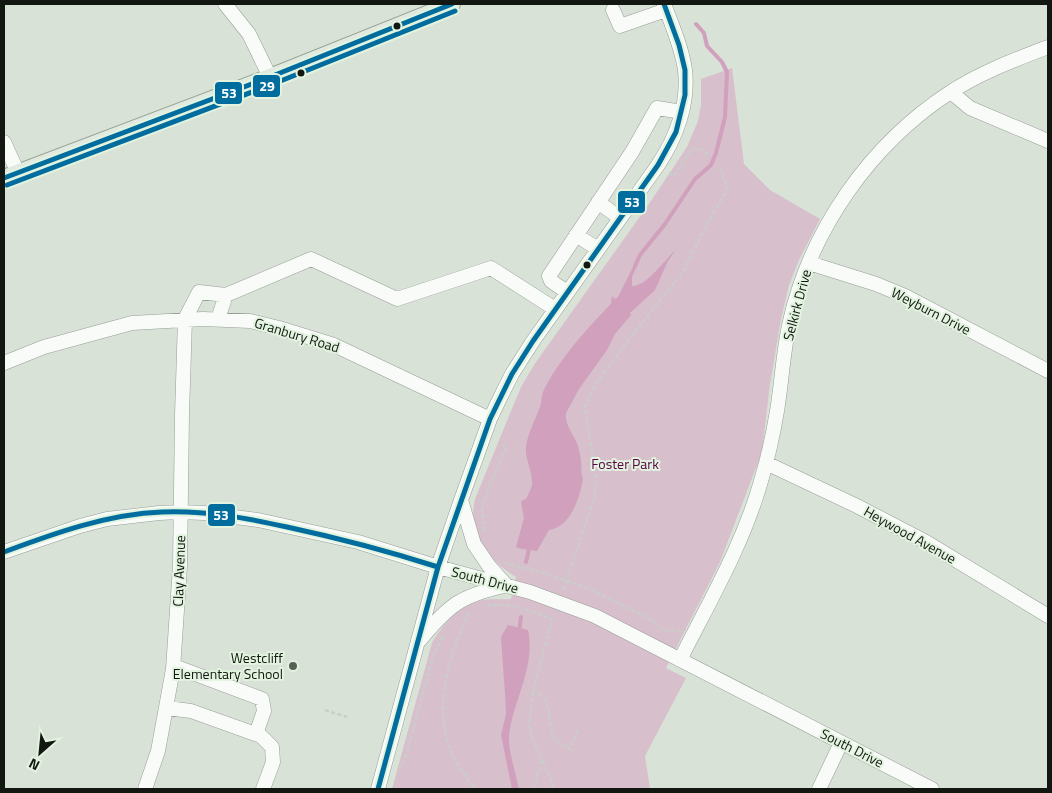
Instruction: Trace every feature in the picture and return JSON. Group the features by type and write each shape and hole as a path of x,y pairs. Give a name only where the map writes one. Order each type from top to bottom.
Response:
{"main road":[{"path":"11,176 270,78 452,4"}],"street":[{"path":"225,4 249,34 270,78"},
{"path":"378,789 438,567 490,419 512,374 555,309 670,146 682,112 686,92 685,70 665,7 620,26 613,10"},
{"name":"Selkirk Drive","path":"680,660 742,537 749,519 766,463 777,411 790,321 809,263 845,196 874,159 916,118 951,92 1001,65 1048,47"},
{"path":"951,92 970,108 1048,141"},
{"path":"567,292 551,281 549,276 632,152 657,108 682,112"},
{"path":"4,142 11,176"},
{"path":"598,202 620,218"},
{"path":"576,235 598,249"},
{"path":"186,319 199,292 226,295 311,259 397,299 491,268 555,309"},
{"name":"Weyburn Drive","path":"809,263 876,284 905,296 1048,371"},
{"path":"218,319 226,295"},
{"name":"Clay Avenue","path":"145,789 158,751 174,666 180,566 186,319"},
{"name":"Granbury Road","path":"4,363 44,347 132,323 218,319 259,323 334,345 490,419"},
{"name":"Heywood Avenue","path":"766,463 857,506 926,542 1048,616"},
{"path":"416,644 438,618 458,602 479,592 507,585 489,566 474,544 461,500"},
{"name":"South Drive","path":"4,552 52,534 107,519 159,512 204,513 258,520 358,542 438,567 530,592 595,616 932,789"},
{"path":"174,666 262,699 264,711 256,734"},
{"path":"167,708 190,711 261,736 272,747 273,762 263,789"},
{"path":"819,789 842,743"}],"path":[{"path":"669,173 674,176 691,150 700,148 708,155"},
{"path":"562,591 595,496 596,478 585,407 594,387 633,334 683,272 727,186 718,167"},
{"path":"487,537 482,510 488,490 507,446 501,444"},
{"path":"498,558 506,564 566,581 628,607 659,624 666,631 677,630 691,637"},
{"path":"481,607 503,604 531,611 552,619 532,690 529,726 553,785 551,789"},
{"path":"463,617 475,610"},
{"path":"469,613 458,635 449,666 442,707 442,719 453,756 476,789"},
{"path":"385,764 400,767 405,760 433,656 441,639 448,630"},
{"path":"532,690 545,699 548,705 549,726 561,745 570,749 578,728"},
{"path":"325,710 347,717"},
{"path":"534,789 543,758"}],"green space":[{"name":"Foster Park","path":"732,68 744,164 770,190 820,219 799,260 789,285 770,384 762,452 720,562 666,668 686,678 645,756 650,789 392,789 432,643 451,618 471,604 490,599 511,599 516,577 488,554 477,534 473,512 475,499 522,385 536,362 649,204 687,147 698,121 701,105 701,79"}],"shaded area":[{"path":"675,250 655,290 630,313 631,315 615,334 607,350 579,389 566,413 568,426 577,442 583,478 580,494 573,510 569,517 557,528 549,530 537,551 516,547 524,518 521,502 526,499 532,485 526,447 530,431 541,405 543,392 556,369 573,346 611,304 612,296 615,299 618,297 636,261 639,261 632,277 632,286 649,278"},
{"path":"508,625 528,630 530,644 527,670 509,736 511,755 519,789 512,789 501,735 506,714 501,637"}],"waterway":[{"path":"635,266 640,255 665,224 695,179 711,165 716,153 725,117 727,72 722,62 707,46 704,33 696,24"},
{"path":"526,562 530,545"},
{"path":"519,632 521,617"}],"transit line":[{"name":"53","path":"4,178 270,77 452,4"},
{"name":"53","path":"378,789 438,567 490,419 512,374 533,341 658,165 676,132 685,95 685,70 679,45 664,4"},
{"name":"29","path":"7,185 273,84 455,11"},
{"name":"53","path":"4,552 62,532 122,516 162,512 194,512 241,518 306,531 382,550 438,567"}],"place":[{"name":"Westcliff Elementary School","path":"293,666"}]}
